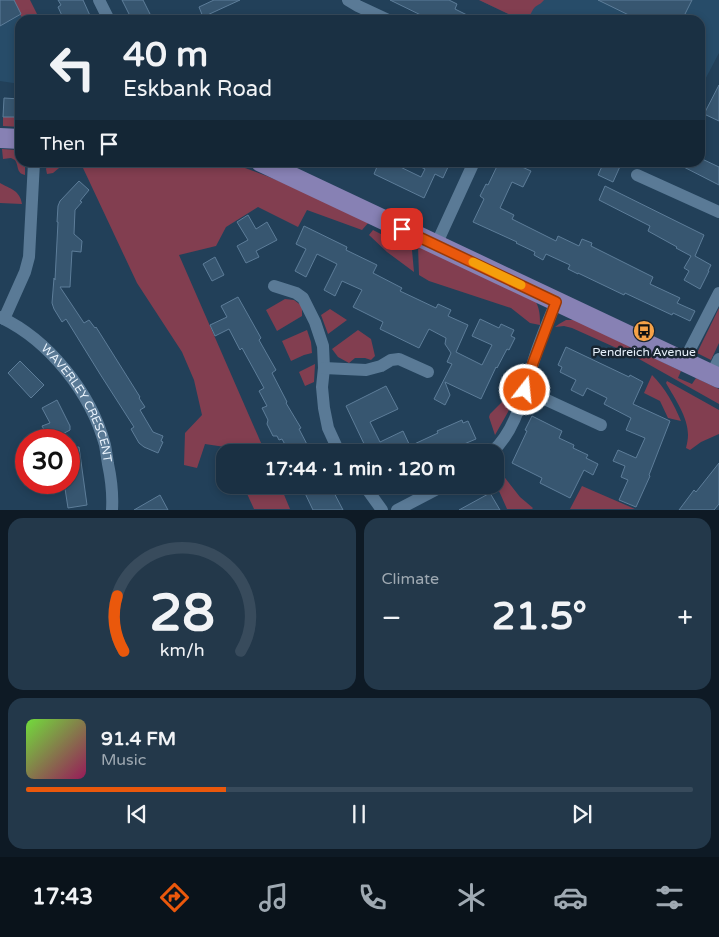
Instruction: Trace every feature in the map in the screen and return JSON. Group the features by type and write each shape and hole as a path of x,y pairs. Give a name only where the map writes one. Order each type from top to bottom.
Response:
{"main road":[{"path":"0,138 15,139"},
{"path":"272,167 684,361 716,371"}],"street":[{"path":"99,0 106,15"},
{"path":"348,0 378,15"},
{"name":"WAVERLEY CRESCENT","path":"34,167 28,257 25,272 2,318 22,330 54,357 68,372 90,406 105,444 111,476 112,510"},
{"path":"436,245 472,167"},
{"path":"637,175 719,212"},
{"path":"274,286 296,293 303,298 315,322 323,346 324,368 322,387 324,408 328,428 335,444"},
{"path":"684,361 719,293"},
{"path":"498,444 517,414 533,363 556,302"},
{"path":"324,368 366,370 381,366 390,360 399,359 428,372"},
{"path":"525,390 601,425"},
{"path":"370,494 382,510"},
{"path":"397,510 428,494"}],"shaded area":[{"path":"0,0 13,0 21,15 15,15 15,83 0,81"},
{"path":"13,0 30,0 38,15 20,15"},
{"path":"479,0 719,0 719,53 705,80 705,15 510,15"},
{"path":"479,0 544,0 534,8 530,15 510,15"},
{"path":"3,117 15,117 15,127 3,126"},
{"path":"2,149 15,150 15,160 11,158 3,159"},
{"path":"18,167 25,167 25,175 22,174"},
{"path":"47,167 60,167 53,173 47,174"},
{"path":"84,167 242,167 318,198 369,222 362,230 307,210 298,227 258,207 226,227 216,246 179,255 262,444 216,444 216,446 205,444 197,468 184,465 185,433 202,415 194,380 182,352 137,283"},
{"path":"0,183 17,193 22,204 0,203"},
{"path":"373,230 412,250 414,272 387,252 369,235"},
{"path":"418,246 536,302 540,316 540,325 530,323 511,308 429,281 419,275"},
{"path":"285,299 294,300 302,306 302,316 277,331 266,310"},
{"path":"719,308 719,343 711,360 697,353"},
{"path":"330,309 347,320 328,334 321,315"},
{"path":"566,320 575,320 681,371 678,378 692,384 696,378 719,389 719,404 632,355 572,328 564,326 555,327"},
{"path":"307,330 312,353 291,361 282,341"},
{"path":"358,330 371,339 375,356 371,360 355,358 349,363 338,357 332,349"},
{"path":"315,364 314,382 305,386 299,372"},
{"path":"652,375 669,396 681,421 668,418 660,401 644,393"},
{"path":"667,381 719,410 719,434 701,442 690,450 686,448 688,435 686,422 666,383"},
{"path":"514,390 516,391 508,412 495,435 489,417 490,414"},
{"path":"504,477 520,497 533,508 507,509 500,494 504,494"},
{"path":"582,486 635,509 570,509"},
{"path":"247,494 284,494 290,509 254,509"}],"building":[{"path":"0,0 14,0 21,14 15,15 15,17 0,26"},
{"path":"58,0 83,0 90,15 62,15 58,7 61,5"},
{"path":"122,0 143,0 150,15 130,15"},
{"path":"214,0 240,0 207,15 202,15 199,7"},
{"path":"390,0 449,0 457,4 455,9 467,15 421,15"},
{"path":"598,0 692,0 684,15 629,15"},
{"path":"719,85 719,121 705,114"},
{"path":"4,98 15,99 15,117 3,117"},
{"path":"705,160 719,167 719,185 684,167 705,167"},
{"path":"377,167 400,167 421,177 425,169 421,167 448,167 443,178 435,174 424,198 374,174"},
{"path":"497,167 522,167 531,171 523,187 512,182 500,208 514,215 512,219 556,241 558,236 579,246 582,239 592,243 591,246 653,277 650,284 680,298 677,303 695,311 690,321 673,313 672,315 625,293 624,295 578,274 568,269 570,265 546,254 543,260 534,255 535,252 517,242 473,222 484,199 480,196 486,184 488,185"},
{"path":"602,167 620,167 613,182 598,175"},
{"path":"79,181 89,190 75,210 74,234 82,241 81,252 72,251 70,287 60,287 84,323 89,320 96,327 140,397 145,407 140,410 153,432 163,436 161,441 163,442 158,453 139,443 131,429 134,427 66,319 62,322 52,303 54,278 55,280 58,206 60,201"},
{"path":"605,186 704,235 695,256 711,265 700,289 684,280 689,271 684,268 691,256 648,231 650,226 599,200"},
{"path":"248,215 256,229 267,222 277,240 256,251 259,257 246,263 237,246 248,240 237,222"},
{"path":"304,226 347,247 346,250 377,265 373,273 402,288 400,291 436,308 438,304 451,310 448,316 468,325 456,352 482,365 492,345 472,336 480,319 499,328 501,324 514,330 511,336 515,338 509,350 507,349 496,367 481,399 445,382 450,395 445,405 434,399 452,364 447,362 451,353 445,344 446,338 429,329 419,348 380,329 383,322 353,307 362,290 342,281 335,296 324,290 337,264 317,254 306,277 295,271 306,249 296,244"},
{"path":"215,257 224,275 212,281 203,264"},
{"path":"238,297 276,370 272,373 286,403 301,428 299,429 307,444 285,444 282,439 279,440 277,436 273,436 262,408 267,406 259,391 264,388 242,348 240,350 229,329 215,336 210,325 227,317 221,306"},
{"path":"566,347 643,382 633,404 670,421 650,476 636,507 619,500 628,480 621,477 625,466 613,461 618,450 636,458 645,438 626,430 631,418 604,404 607,398 587,388 583,396 571,390 576,380 560,372 562,367 558,365"},
{"path":"20,361 44,385 31,398 8,373"},
{"path":"386,386 398,409 370,422 380,442 403,431 409,444 364,444 346,406"},
{"path":"57,400 70,429 44,429 42,426 50,423 42,408"},
{"path":"532,416 562,431 559,438 574,445 573,448 588,455 586,458 598,464 593,475 584,470 570,498 540,483 542,478 512,463"},
{"path":"462,420 463,423 468,421 476,439 464,444 414,444"},
{"path":"80,454 87,505 68,508 66,494 80,494"},
{"path":"719,463 719,504 714,510 679,510 694,490 696,492"},
{"path":"305,494 335,494 343,510 313,510"},
{"path":"491,494 500,510 459,510"},
{"path":"160,495 168,510 134,510"}],"slow traffic":[{"path":"473,262 521,285"}],"place":[{"name":"Pendreich Avenue","path":"644,331"}],"route":[{"path":"402,229 556,302 525,390"}]}
